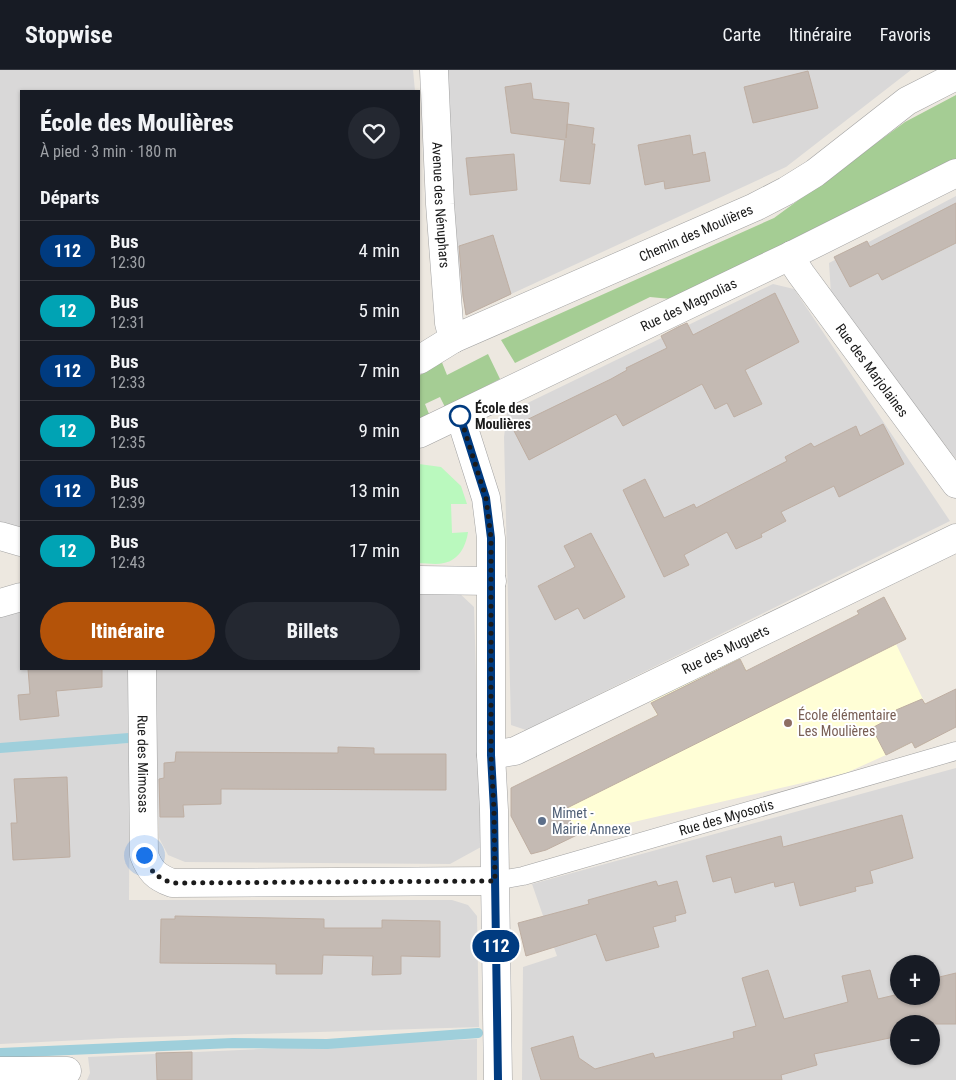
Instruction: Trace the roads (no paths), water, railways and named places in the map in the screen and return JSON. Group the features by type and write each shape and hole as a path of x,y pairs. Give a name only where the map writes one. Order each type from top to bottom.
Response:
{"street":[{"name":"Avenue des Nénuphars","path":"434,70 440,204 449,323 453,339"},
{"name":"Chemin des Moulières","path":"420,359 453,339 755,207 786,191 815,173 907,101 956,76"},
{"name":"Rue des Magnolias","path":"420,434 792,256 956,173"},
{"name":"Rue des Marjolaines","path":"792,256 801,274 956,484"},
{"path":"460,416 486,498 491,538 491,755 494,810 498,1080"},
{"path":"0,536 20,542"},
{"name":"Rue des Muguets","path":"491,755 515,751 956,538"},
{"path":"420,580 492,581"},
{"path":"0,603 20,597"},
{"name":"Rue des Mimosas","path":"142,670 144,855 149,868 158,878 172,883 495,881"},
{"path":"0,1071 67,1071"}],"lane":[{"name":"Rue des Myosotis","path":"495,881 532,873 956,751"}],"waterway":[{"path":"0,748 129,738"},
{"path":"0,1053 233,1043 327,1044 478,1033"}],"place":[{"name":"École des Moulières","path":"460,416"},
{"name":"École élémentaire Les Moulières","path":"788,723"},
{"name":"Mimet - Mairie Annexe","path":"542,821"}]}
